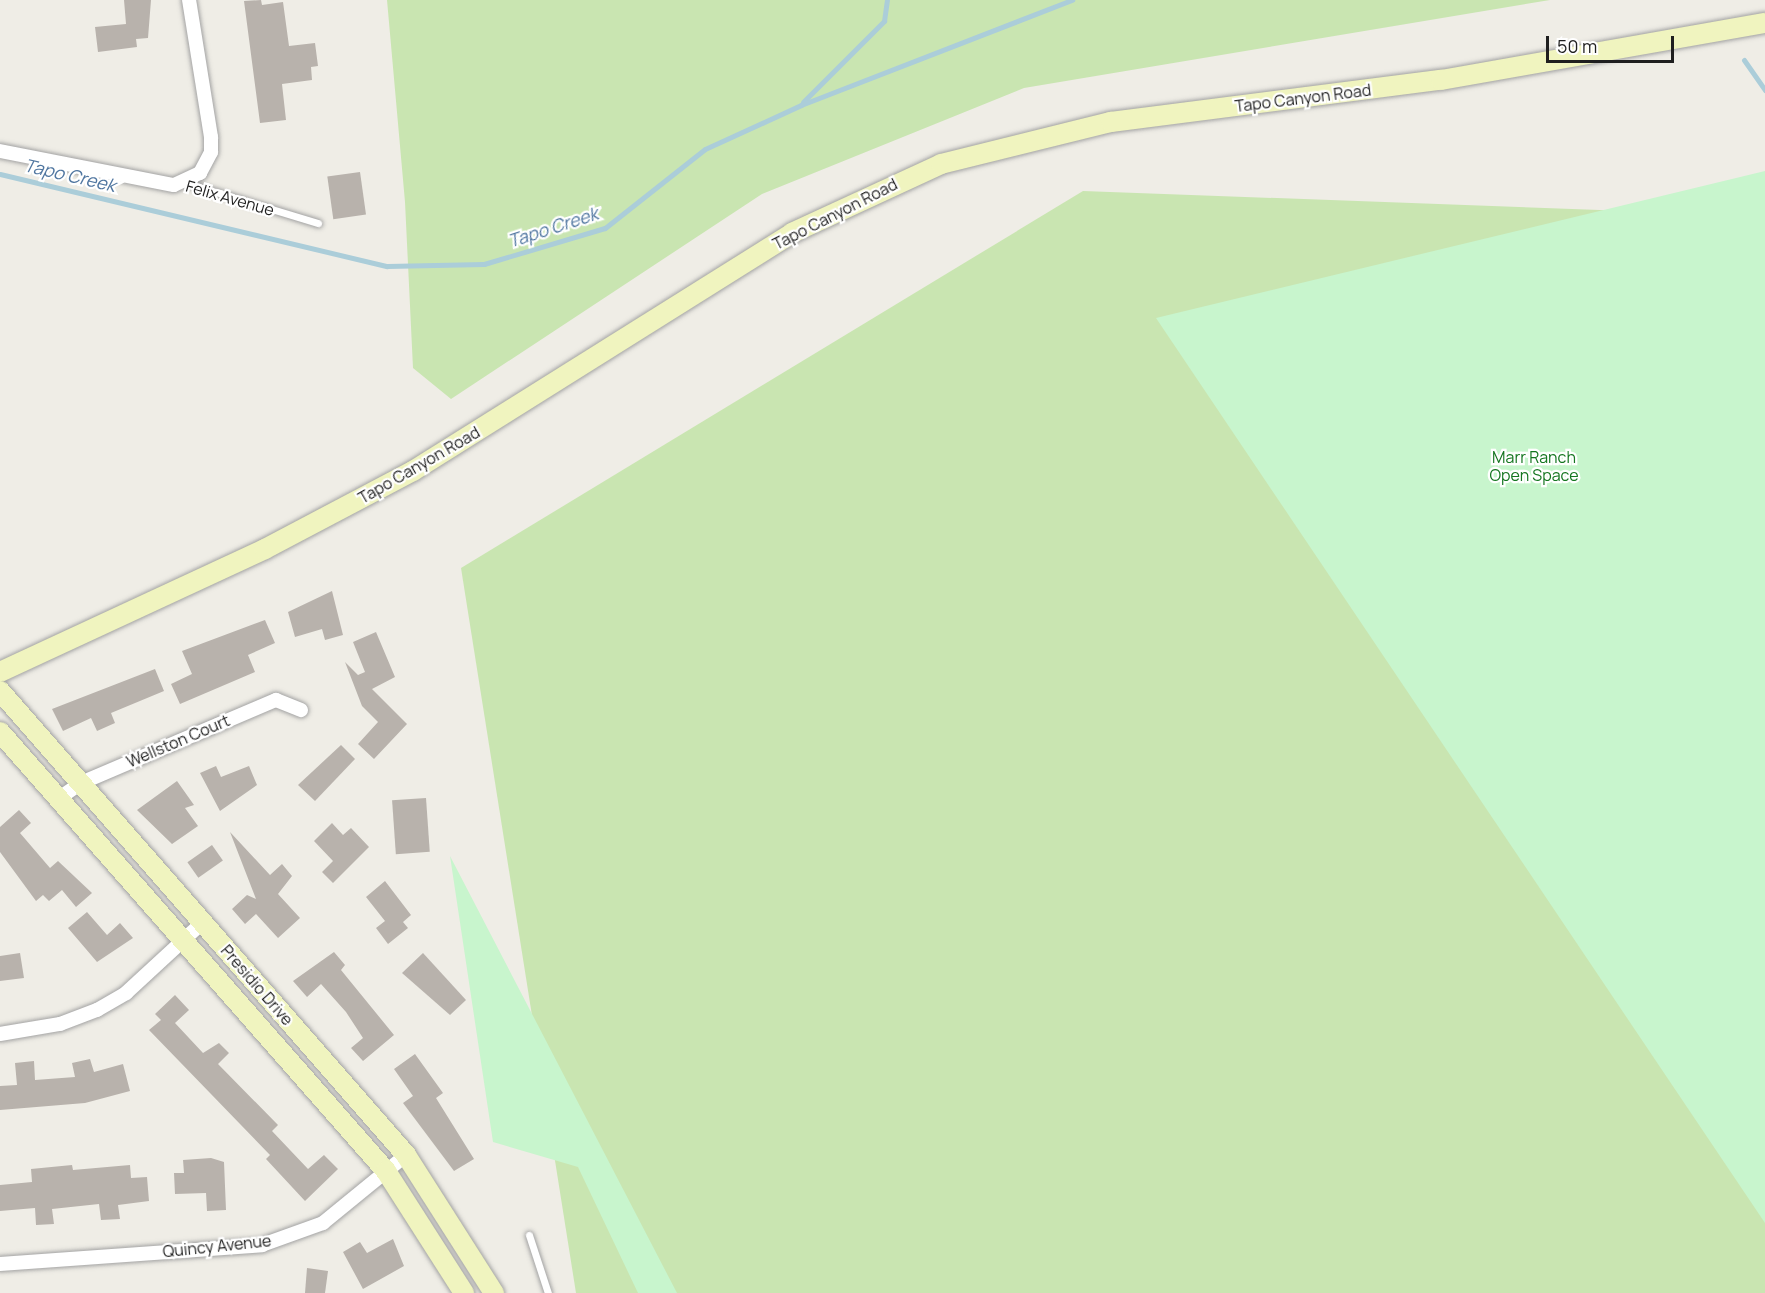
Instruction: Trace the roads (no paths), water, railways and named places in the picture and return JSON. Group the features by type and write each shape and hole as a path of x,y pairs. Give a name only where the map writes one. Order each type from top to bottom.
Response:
{"main road":[{"name":"Tapo Canyon Road","path":"0,672 265,549 413,471 792,233 941,164 1111,122 1441,80 1765,23"},
{"name":"Presidio Drive","path":"0,691 406,1155 494,1293"},
{"name":"Presidio Drive","path":"0,732 386,1171 464,1293"}],"street":[{"path":"186,183 207,163 211,144 189,0"},
{"name":"Felix Avenue","path":"0,151 186,183"},
{"name":"Wellston Court","path":"58,799 81,783 276,699 302,710"},
{"path":"0,1034 60,1024 97,1010 126,993 203,922"},
{"name":"Quincy Avenue","path":"0,1264 262,1245 323,1223 406,1155"}],"lane":[{"name":"Felix Avenue","path":"186,183 318,223"},
{"path":"529,1235 548,1293"}],"waterway":[{"path":"803,102 884,21 887,0"},
{"name":"Tapo Creek","path":"0,174 387,266 484,264 605,228 705,149 801,105 1072,0"},
{"path":"1744,60 1765,90"}],"park label":[{"name":"Marr Ranch Open Space","path":"1534,466"}]}
